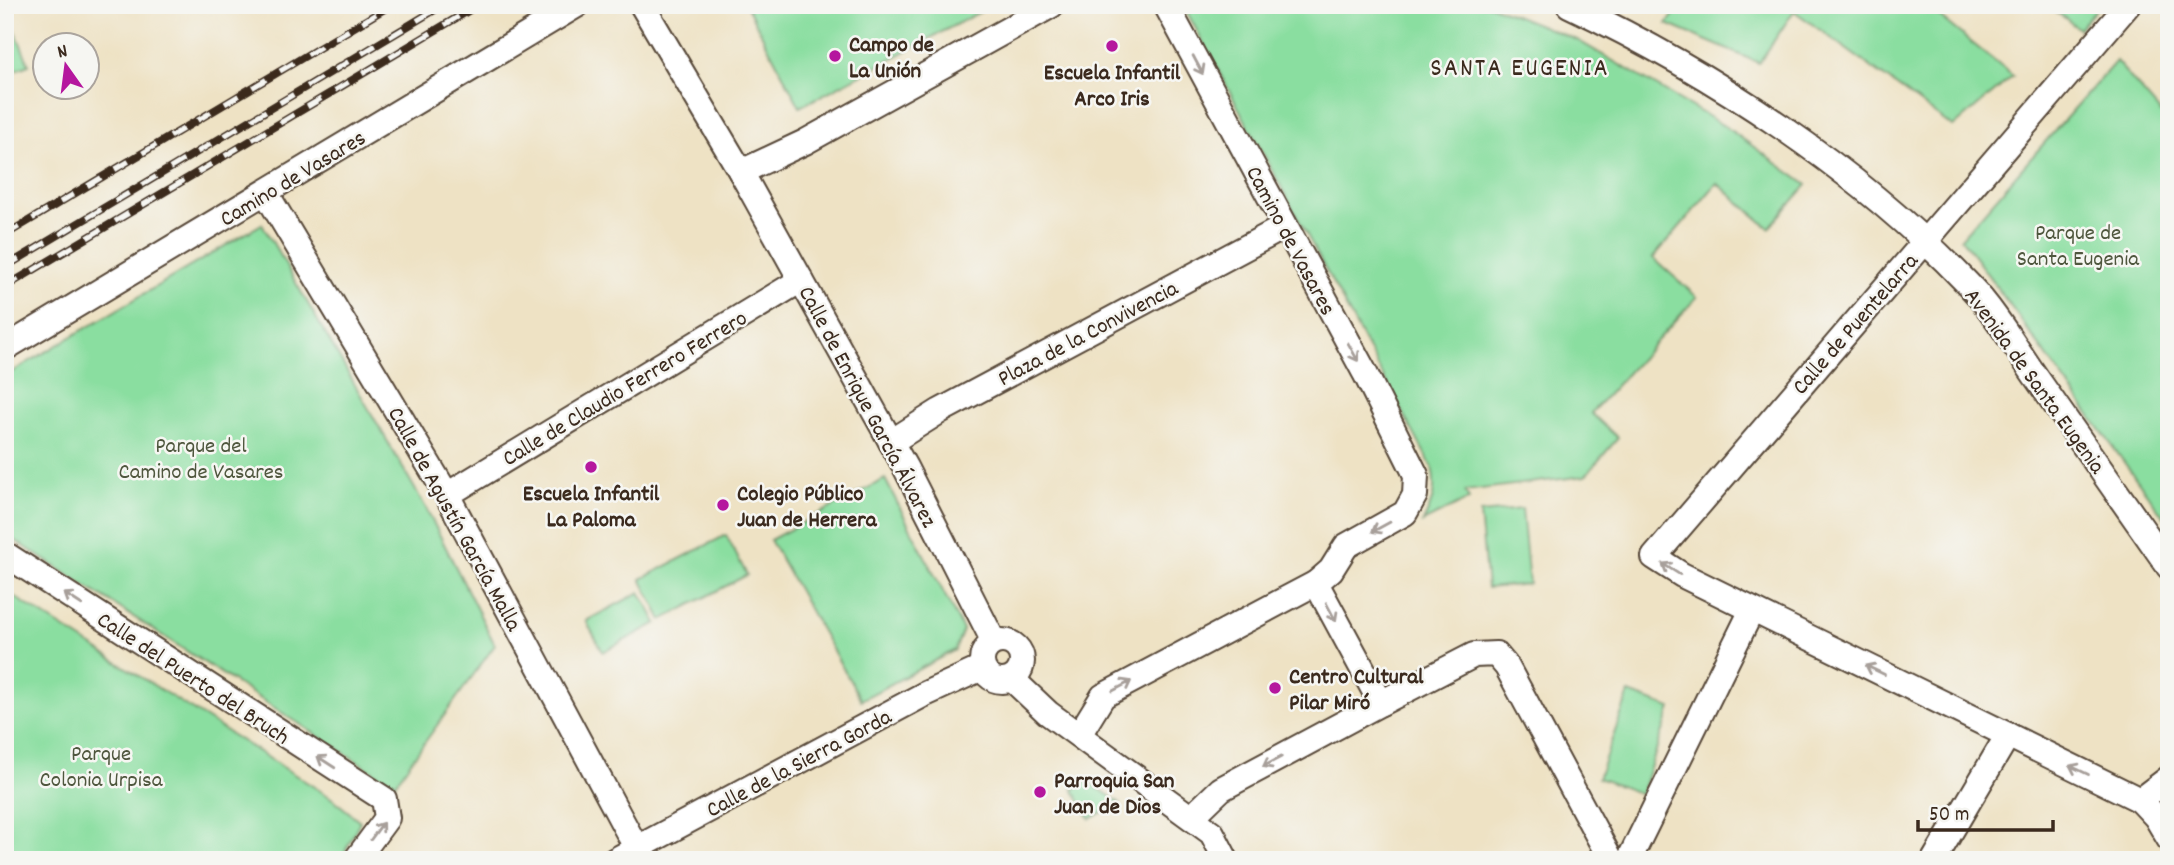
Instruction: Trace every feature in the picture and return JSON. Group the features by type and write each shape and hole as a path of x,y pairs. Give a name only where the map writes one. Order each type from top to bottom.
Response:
{"street":[{"name":"Camino de Vasares","path":"5,348 577,5"},
{"name":"Calle de Enrique García Álvarez","path":"642,5 741,172 891,442 995,642"},
{"path":"741,172 805,142 1052,5"},
{"name":"Camino de Vasares","path":"1166,5 1416,475 1415,495 1405,513 1346,546 1331,570 1316,583"},
{"name":"Avenida de Santa Eugenia","path":"1569,5 1661,52 1765,116 1822,158 1924,241 1981,298 2169,567"},
{"name":"Calle de Puentelarra","path":"2128,5 1654,557 1670,569 2140,800 2156,817 2169,839"},
{"name":"Calle de Agustín García Malla","path":"267,193 447,495 637,849"},
{"name":"Plaza de la Convivencia","path":"891,442 940,411 1284,227"},
{"name":"Calle de Claudio Ferrero Ferrero","path":"447,495 801,280"},
{"name":"Calle del Puerto del Bruch","path":"5,554 384,799 387,818 356,860"},
{"path":"1079,735 1103,696 1316,583 1381,703"},
{"path":"1629,860 1752,610"},
{"path":"995,642 1014,645 1021,655 1021,669 1012,679 995,681 982,668 985,650 995,642"},
{"path":"1192,817 1221,789 1381,703 1474,655 1496,654 1507,667 1611,860"},
{"name":"Calle de la Sierra Gorda","path":"615,860 923,695 982,668"},
{"path":"1012,679 1048,713 1212,833 1226,860"},
{"path":"1934,860 2008,735"},
{"path":"2140,800 2169,778"}],"green space":[{"name":"Campo de La Unión","path":"746,5 993,5 800,107"},
{"path":"1183,5 1490,5 1577,40 1726,127 1807,185 1769,228 1717,183 1653,258 1697,297 1591,413 1618,438 1585,476 1465,491 1469,499 1423,522 1433,495 1432,467"},
{"path":"1681,5 1925,5 2013,76 1953,127 1794,11 1759,63 1667,24"},
{"path":"2048,5 2100,5 2079,29"},
{"path":"9,15 29,65 5,74 5,16"},
{"name":"Parque de Santa Eugenia","path":"2116,61 2169,122 2169,524 1961,238"},
{"name":"Parque del Camino de Vasares","path":"262,224 426,508 495,645 394,785 5,534 5,376"},
{"path":"885,479 963,630 955,650 861,700 770,540"},
{"path":"1522,509 1529,584 1487,588 1480,513"},
{"path":"726,535 747,575 662,620 641,579"},
{"name":"Parque Colonia Urpisa","path":"5,591 330,797 360,821 341,860 5,860"},
{"path":"640,592 657,623 603,652 586,621"},
{"path":"1629,693 1671,708 1641,794 1598,778"},
{"path":"1088,781 1120,803 1090,819 1073,789"}],"railway":[{"path":"5,235 391,5"},
{"path":"5,267 443,5"},
{"path":"5,287 478,5"}],"place":[{"name":"Escuela Infantil Arco Iris","path":"1112,46"},
{"name":"Campo de La Unión","path":"835,56"},
{"name":"Escuela Infantil La Paloma","path":"591,467"},
{"name":"Colegio Público Juan de Herrera","path":"723,505"},
{"name":"Centro Cultural Pilar Miró","path":"1275,688"},
{"name":"Parroquia San Juan de Dios","path":"1040,792"}],"district":[{"name":"SANTA EUGENIA","path":"1520,66"}]}
